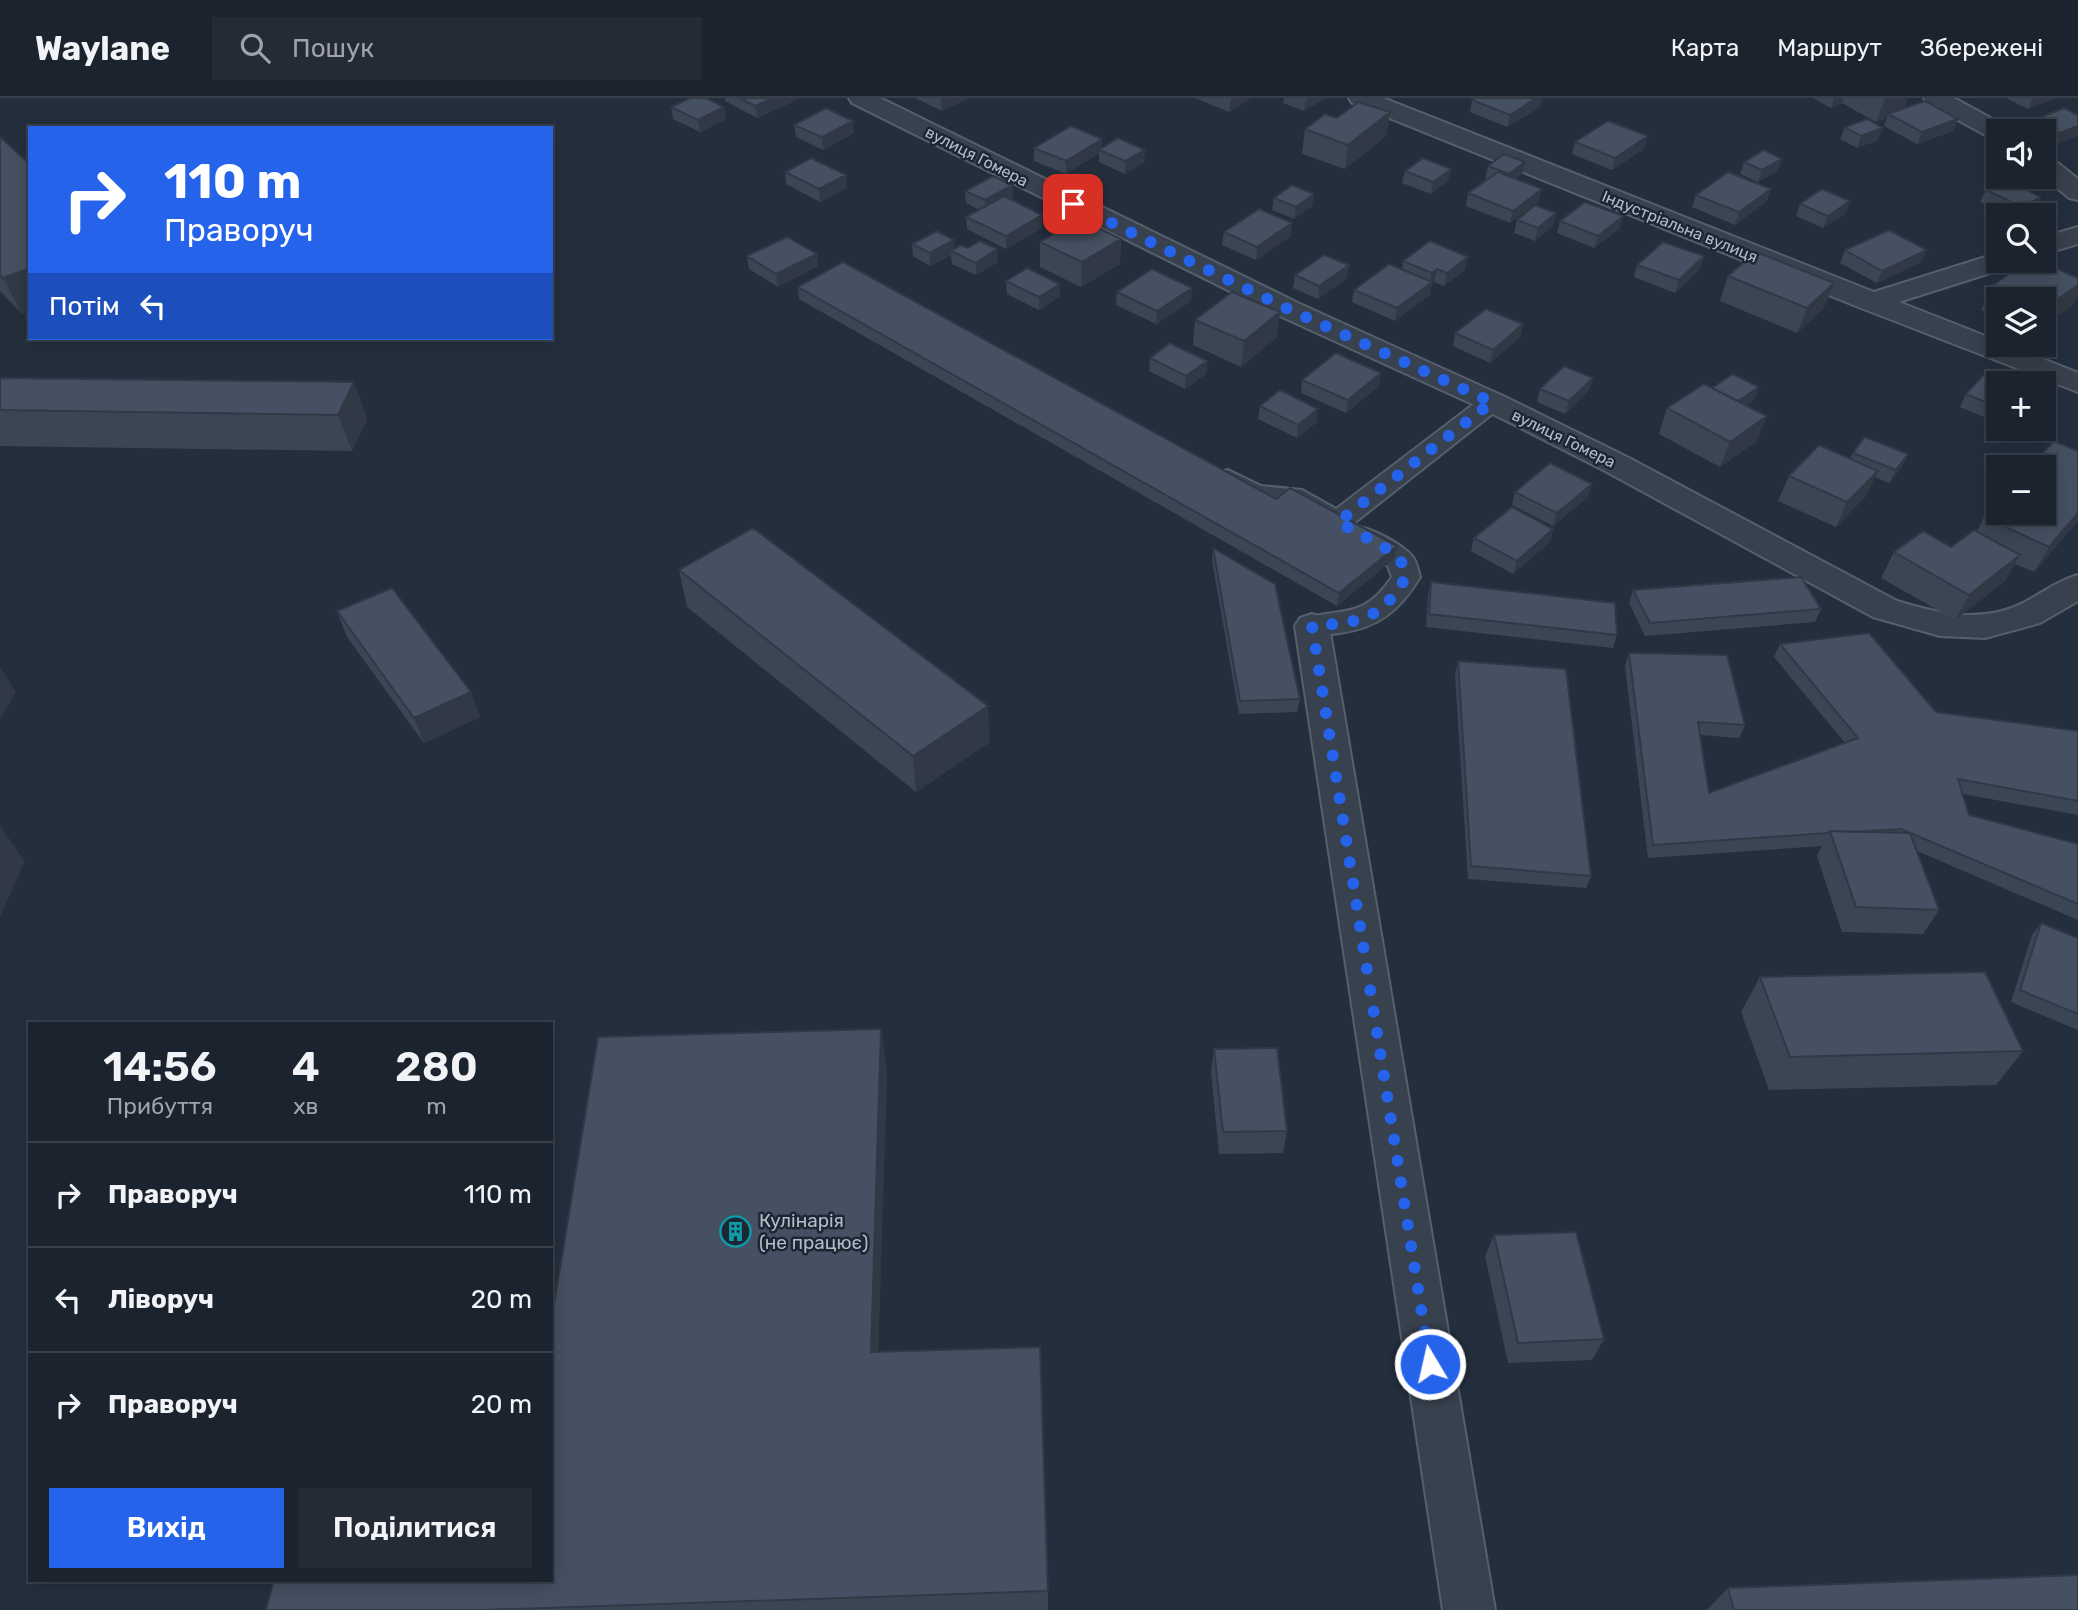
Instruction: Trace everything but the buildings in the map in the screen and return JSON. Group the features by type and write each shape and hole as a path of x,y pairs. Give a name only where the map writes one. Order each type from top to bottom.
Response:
{"street":[{"name":"вулиця Гомера","path":"861,98 1290,310 1492,402 1618,465 1885,609 1930,624 1970,629 2012,623 2047,607 2078,586"},
{"name":"Індустріальна вулиця","path":"1361,98 2078,383"},
{"path":"1936,98 1986,125"},
{"path":"2056,174 2078,192"},
{"path":"2056,242 2078,234"},
{"path":"1871,302 1986,265"},
{"path":"1312,626 1469,1610"}],"lane":[{"path":"1338,522 1492,402"},
{"path":"1206,467 1255,494 1292,496 1384,547 1401,561 1406,577 1378,613 1345,623 1312,626"}],"place":[{"name":"Кулінарія (не працює)","path":"736,1231"}],"route":[{"path":"1073,204 1290,310 1492,402 1338,522 1384,547 1401,561 1406,577 1378,613 1345,623 1312,626 1430,1364"}]}
